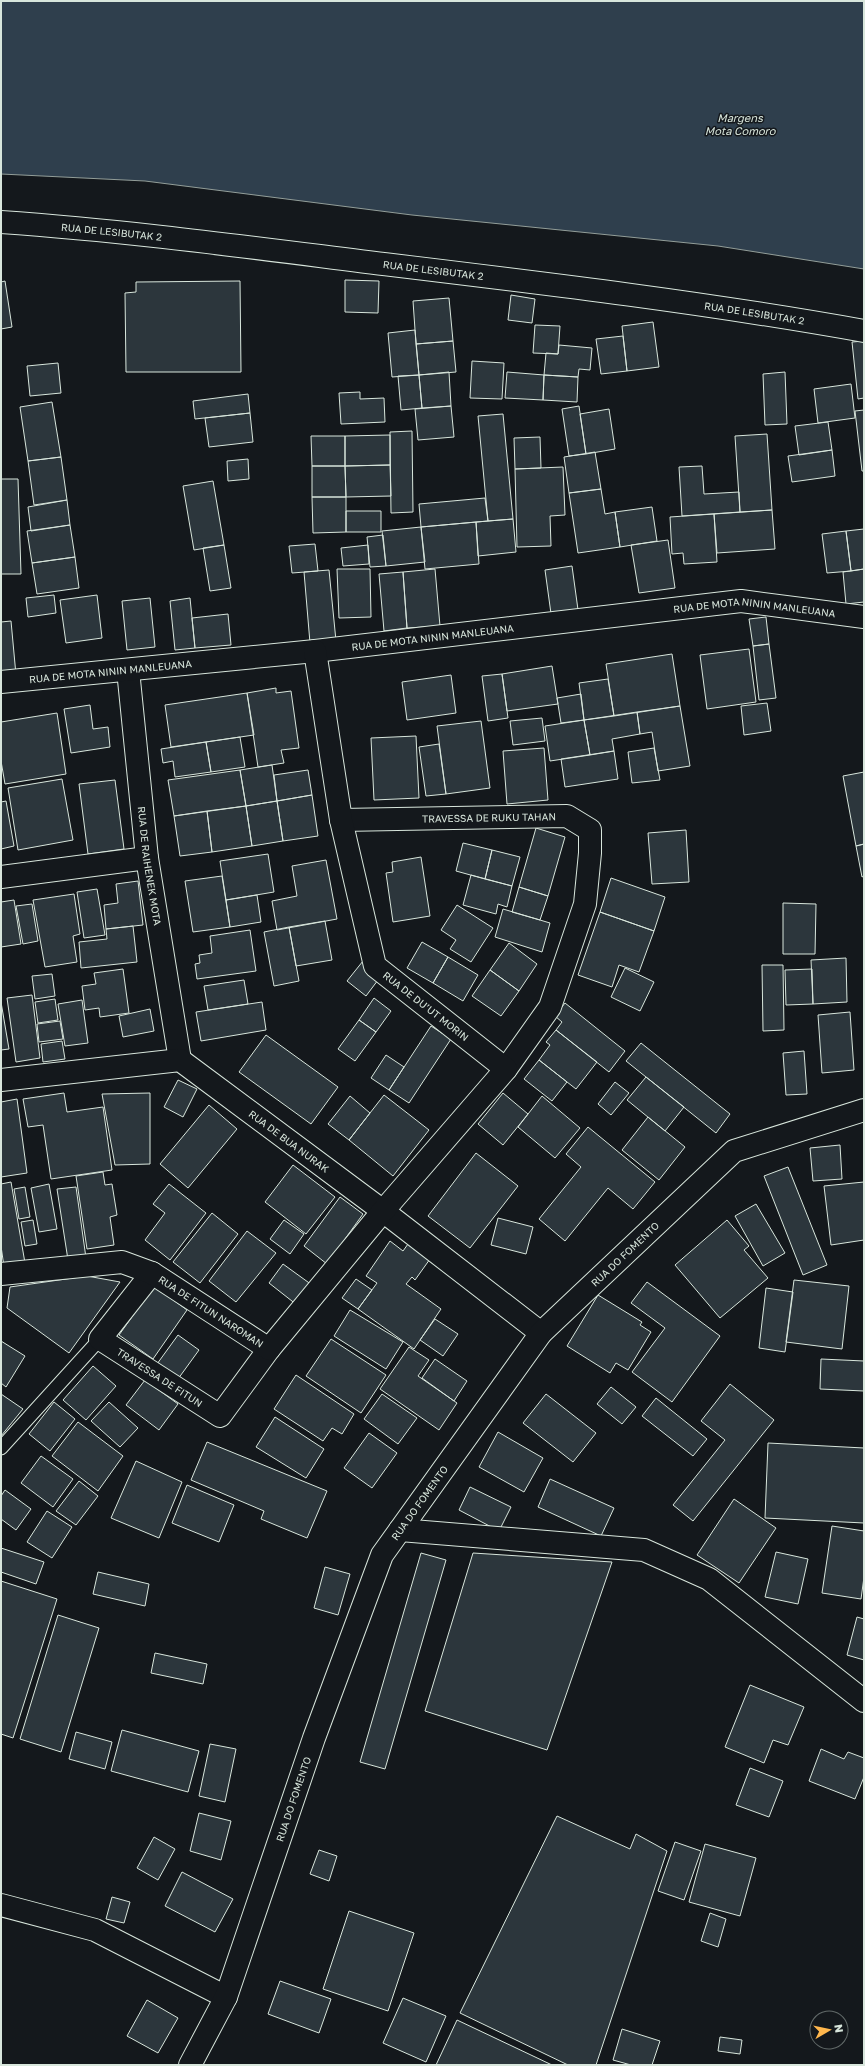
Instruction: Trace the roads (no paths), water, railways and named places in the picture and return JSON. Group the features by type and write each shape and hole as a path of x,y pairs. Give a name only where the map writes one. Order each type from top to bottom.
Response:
{"street":[{"name":"RUA DE LESIBUTAK 2","path":"1,222 96,229 559,286 762,313 864,331"},
{"name":"RUA DE MOTA NININ MANLEUANA","path":"1,682 315,651 741,601 864,617"},
{"name":"RUA DE DU’UT MORIN","path":"315,651 341,820 375,966 506,1069"},
{"name":"RUA DE RAIHENEK MOTA","path":"128,670 147,858 180,1060"},
{"name":"TRAVESSA DE RUKU TAHAN","path":"341,820 568,816 590,830 590,853 585,904 550,1007 506,1069"},
{"path":"1,877 147,858"},
{"path":"1,1080 180,1060"},
{"name":"RUA DE BUA NURAK","path":"180,1060 383,1211 541,1333"},
{"path":"383,1211 506,1069"},
{"name":"RUA DO FOMENTO","path":"190,2065 226,1997 314,1738 382,1555 541,1333 734,1151 864,1110"},
{"name":"RUA DE FITUN NAROMAN","path":"1,1274 122,1262 152,1273 269,1349 383,1211"},
{"path":"100,1339 152,1273"},
{"name":"TRAVESSA DE FITUN","path":"100,1339 220,1416 269,1349"},
{"path":"400,1530 644,1550 709,1580 864,1700"},
{"path":"1,1905 95,1930 226,1997"}],"lane":[{"path":"1,1448 100,1339"}],"water":[{"name":"Margens Mota Comoro","path":"1,1 864,1 864,269 718,246 412,215 145,181 1,174"}]}
